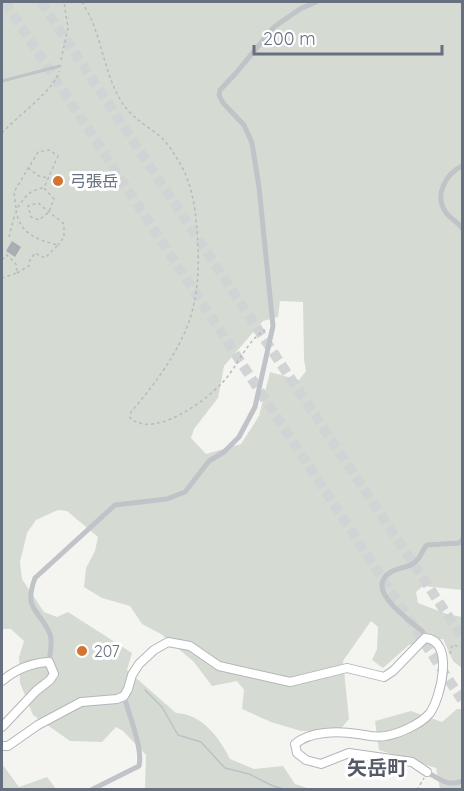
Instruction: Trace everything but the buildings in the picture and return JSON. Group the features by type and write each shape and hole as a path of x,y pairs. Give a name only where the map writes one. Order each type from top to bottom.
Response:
{"street":[{"path":"2,727 54,674 48,662 51,635 31,601 30,591 35,578 110,508 125,502 167,500 185,492 209,461 224,452 239,437 255,407 273,326 258,187 252,143 244,125 223,103 219,95 220,90 237,73 274,27 300,9 316,2"},
{"path":"462,165 447,177 442,197 445,212 462,228"},
{"path":"424,638 423,632 388,602 382,591 383,583 389,573 418,560 422,549 427,544 459,543 462,540"},
{"path":"424,638 432,639 439,645 443,656 438,692 430,712 422,720 383,737 352,733 324,734 303,738 295,744 297,753 306,760 321,764 349,753 412,762 445,782 455,784 462,780"},
{"path":"2,746 8,746 38,724 81,702 117,699 124,696 139,664 154,650 168,642 190,646 219,666 290,682 347,668 384,677 393,671 424,638"},
{"path":"2,681 26,665 48,662"},
{"path":"91,789 139,766 139,749 124,696"}],"lane":[{"path":"2,81 60,66"}],"path":[{"path":"82,2 93,23 118,97 136,118 157,133 178,159 190,183 196,213 197,276 191,316 164,371 131,412 130,418 143,426 154,425 183,413 222,383 257,336 273,326"},
{"path":"44,188 58,156 49,150 38,152 14,192 18,222 28,233 58,245"},
{"path":"28,168 39,176 48,178"},
{"path":"9,237 16,209 24,197 33,189 44,188"},
{"path":"2,278 29,266 35,253 45,258 64,237 64,224 49,212 38,203 28,206 31,217 39,220 49,212 54,199 44,188"},
{"path":"2,260 7,255 13,259 17,273"},
{"path":"443,656 451,652 452,645 462,647"},
{"path":"417,789 427,772"}],"shaded area":[{"path":"2,2 462,2 462,590 423,586 416,592 418,603 462,617 462,668 453,661 443,639 409,645 383,668 372,660 377,649 378,627 371,621 343,661 349,719 339,731 301,731 271,722 242,709 244,690 237,681 212,686 194,662 161,634 142,624 130,606 102,598 84,587 86,568 95,551 98,537 67,511 58,510 36,520 27,533 20,562 22,579 44,612 57,617 68,612 132,653 127,670 176,713 194,718 209,728 230,759 254,769 283,766 295,784 310,789 145,789 146,755 123,731 116,727 102,742 70,741 33,715 20,683 19,657 24,641 11,629 2,629","holes":["280,301 303,302 306,371 299,380 270,372 259,416 241,444 206,454 191,438 194,429 218,398 224,366 263,321 278,317"]},
{"path":"457,709 462,709 462,789 440,789 436,768 379,750 375,721 411,711 442,722"},
{"path":"2,764 19,787 47,777 56,789 2,789"}],"waterway":[{"path":"145,690 162,707 178,735 201,742 225,768 249,774 287,790"}],"tunnel":[{"path":"5,2 462,700"},
{"path":"41,2 462,637"}],"place":[{"name":"弓張岳","path":"58,181"},
{"name":"207","path":"82,651"}],"district":[{"name":"矢岳町","path":"377,767"}]}
